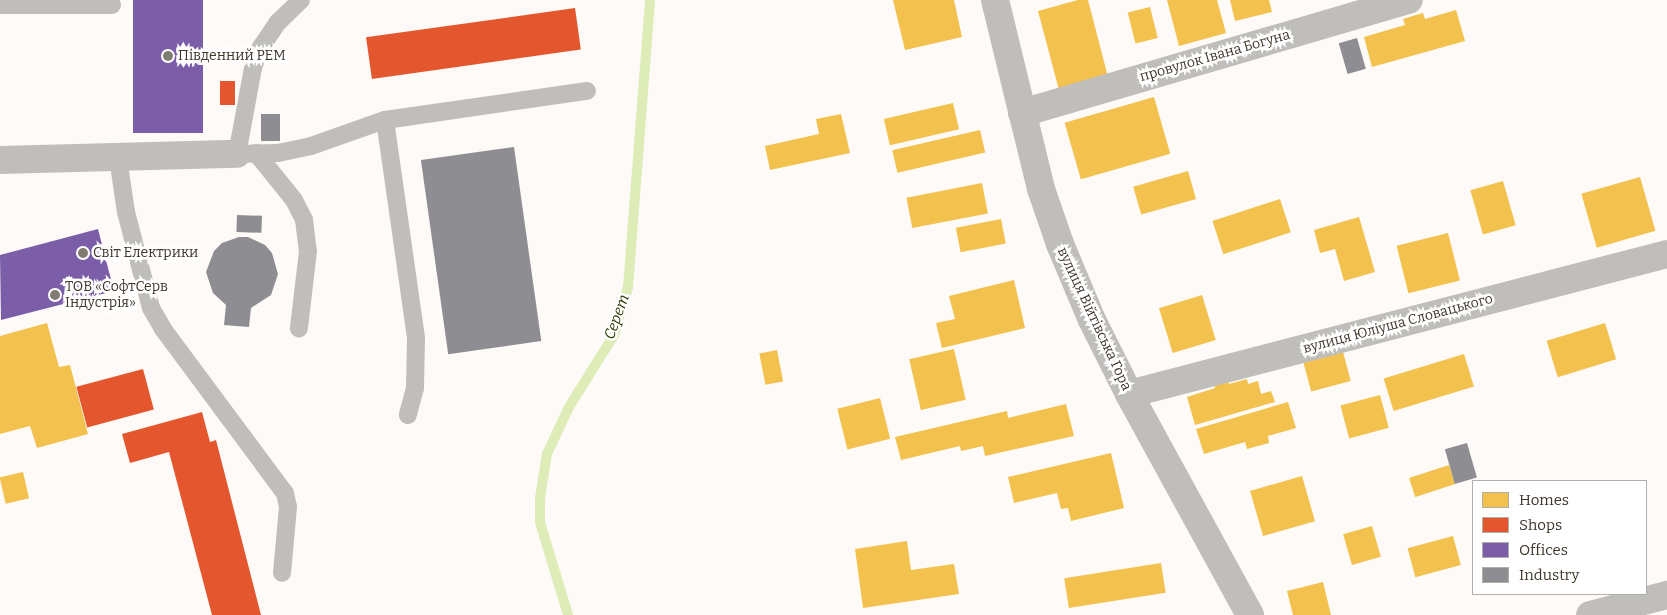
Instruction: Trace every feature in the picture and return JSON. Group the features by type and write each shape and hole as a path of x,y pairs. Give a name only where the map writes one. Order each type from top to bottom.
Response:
{"street":[{"name":"вулиця Війтівська Гора","path":"995,0 1041,189 1060,244 1092,320 1129,394 1250,615"},
{"name":"провулок Івана Богуна","path":"1022,113 1408,0"},
{"path":"0,160 246,154"},
{"name":"вулиця Юліуша Словацького","path":"1129,394 1667,254"},
{"path":"1590,615 1667,595"}],"lane":[{"path":"246,154 253,68 261,47 278,22 301,0"},
{"path":"0,5 112,5"},
{"path":"246,154 311,146 385,120 587,90"},
{"path":"385,120 416,339 415,388 408,416"},
{"path":"246,154 294,200 304,220 308,251 300,328"},
{"path":"118,158 126,212 151,308 285,492 288,507 282,573"}],"building: Homes":[{"path":"893,0 954,0 962,37 905,50"},
{"path":"1078,0 1088,0 1108,77 1059,90 1038,11"},
{"path":"1167,0 1217,0 1226,33 1179,46"},
{"path":"1230,0 1269,0 1272,12 1235,21"},
{"path":"1150,7 1158,38 1135,44 1128,13"},
{"path":"1456,10 1465,41 1372,67 1364,37 1405,25 1403,19 1423,13 1425,19"},
{"path":"1154,97 1170,154 1081,179 1065,123"},
{"path":"953,103 959,129 890,145 884,119"},
{"path":"841,114 850,153 770,170 765,146 819,134 816,119"},
{"path":"980,130 985,152 897,173 892,150"},
{"path":"1188,171 1196,199 1141,215 1133,187"},
{"path":"1640,177 1655,231 1597,248 1581,194"},
{"path":"1503,181 1516,225 1483,235 1470,190"},
{"path":"982,183 988,213 912,228 906,198"},
{"path":"1280,199 1291,232 1223,254 1212,221"},
{"path":"1359,217 1375,272 1344,281 1335,249 1320,253 1314,230"},
{"path":"1001,219 1006,244 961,252 956,228"},
{"path":"1448,233 1460,281 1408,293 1397,246"},
{"path":"1014,280 1025,328 942,348 936,323 955,319 949,296"},
{"path":"1202,295 1216,340 1173,353 1159,308"},
{"path":"47,323 59,367 70,365 88,434 37,448 30,426 0,434 0,336"},
{"path":"1605,323 1616,359 1558,377 1547,341"},
{"path":"954,349 966,400 921,410 909,359"},
{"path":"777,350 783,381 765,385 759,353"},
{"path":"1343,352 1351,381 1311,392 1303,363"},
{"path":"1464,354 1474,387 1394,411 1384,379"},
{"path":"1228,379 1229,384 1247,379 1248,384 1258,381 1261,394 1271,391 1275,402 1195,425 1187,397 1215,388 1214,383"},
{"path":"1380,395 1389,428 1349,438 1340,406"},
{"path":"880,398 890,439 847,449 837,409"},
{"path":"1288,402 1296,428 1268,436 1269,443 1247,449 1245,442 1204,454 1196,429"},
{"path":"1066,404 1074,436 985,456 983,446 961,451 960,446 901,460 895,437 1007,411 1008,418"},
{"path":"1111,453 1124,508 1071,521 1068,508 1061,509 1057,493 1014,503 1008,477"},
{"path":"1449,465 1455,484 1415,497 1409,478"},
{"path":"23,472 29,498 6,504 0,477"},
{"path":"1302,476 1315,521 1263,536 1250,491"},
{"path":"1372,526 1381,557 1352,565 1343,534"},
{"path":"1453,536 1461,565 1415,577 1408,548"},
{"path":"907,541 911,570 954,564 959,594 863,608 855,549"},
{"path":"1161,563 1166,593 1069,608 1064,578"},
{"path":"1323,582 1331,615 1293,615 1287,591"}],"building: Shops":[{"path":"575,8 581,50 372,79 366,37"},
{"path":"220,81 235,81 235,105 220,105"},
{"path":"143,369 154,410 87,427 76,387"},
{"path":"202,412 210,442 216,440 261,615 212,615 169,452 130,463 122,434"}],"building: Offices":[{"name":"Південний РЕМ","path":"133,0 203,0 203,133 133,133"},
{"path":"98,229 114,291 1,320 0,255"}],"building: Industry":[{"path":"1357,38 1366,69 1348,74 1339,43"},
{"path":"261,114 280,114 280,141 261,141"},
{"path":"514,147 541,341 448,354 421,160"},
{"path":"237,215 262,216 261,233 236,232"},
{"path":"239,237 248,237 265,245 272,253 278,274 271,295 251,308 249,327 224,325 226,305 213,293 206,272 214,251 222,243"},
{"path":"1467,443 1477,478 1455,484 1445,449"}],"waterway":[{"name":"Серет","path":"568,615 540,522 540,498 547,454 569,407 614,335 628,287 650,0"}],"place":[{"name":"Південний РЕМ","path":"168,56"},
{"name":"Світ Електрики","path":"83,253"},
{"name":"ТОВ «СофтСерв Індустрія»","path":"55,295"}]}
